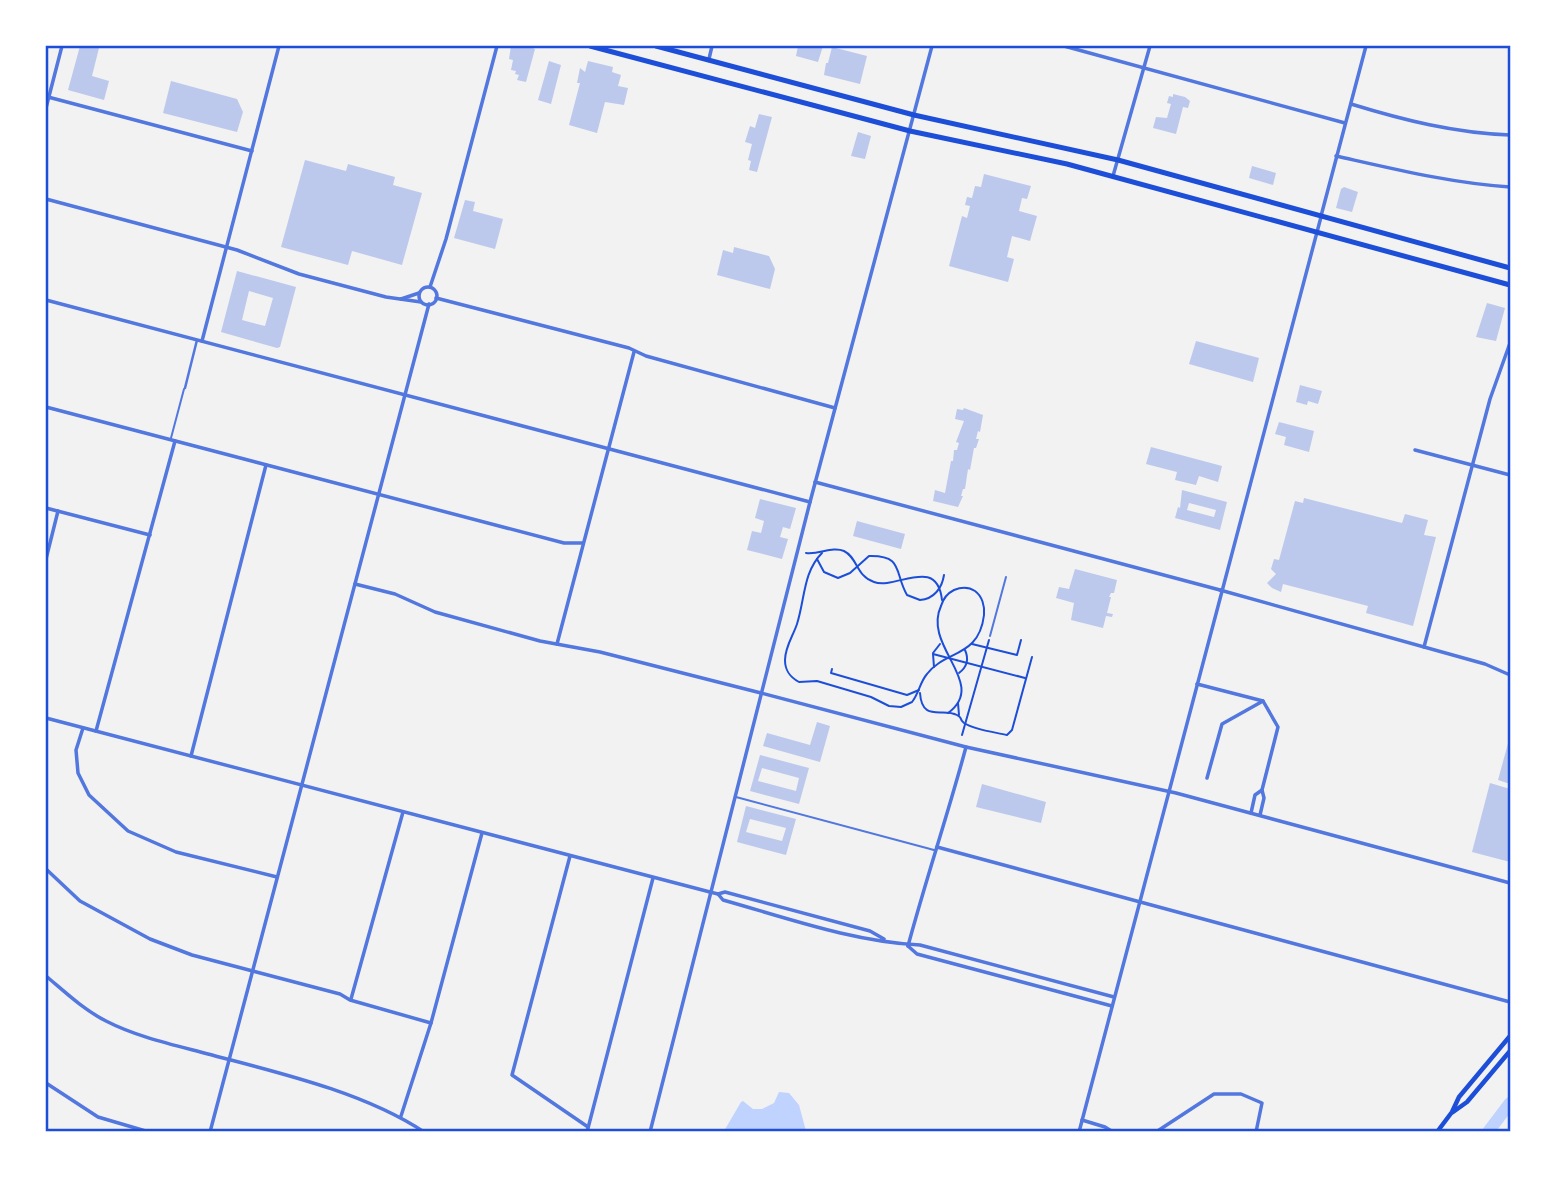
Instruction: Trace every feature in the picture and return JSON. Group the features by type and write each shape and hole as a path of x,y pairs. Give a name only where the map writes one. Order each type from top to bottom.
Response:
{"main road":[{"path":"590,46 910,131 1067,164 1510,285"},
{"path":"656,46 914,115 1118,160 1510,268"},
{"path":"1437,1132 1460,1097 1510,1035"},
{"path":"1452,1112 1468,1102 1510,1051"}],"street":[{"path":"46,106 62,46"},
{"path":"185,388 227,247 279,46"},
{"path":"430,287 446,239 497,46"},
{"path":"709,59 712,46"},
{"path":"650,1132 815,482 932,46"},
{"path":"1064,46 1345,123"},
{"path":"1113,176 1150,46"},
{"path":"1079,1132 1208,646 1220,590 1366,46"},
{"path":"48,97 252,151"},
{"path":"1350,104 1409,121 1469,132 1510,135"},
{"path":"1336,156 1425,176 1510,187"},
{"path":"46,199 227,247 284,270 386,297 429,304"},
{"path":"401,299 430,287"},
{"path":"430,287 436,293 436,298"},
{"path":"419,293 421,302"},
{"path":"210,1132 429,304 436,298"},
{"path":"436,298 634,350 646,356 835,408"},
{"path":"46,300 810,502"},
{"path":"1424,648 1490,399 1510,343"},
{"path":"556,644 634,350"},
{"path":"46,407 564,543 582,543"},
{"path":"96,731 150,536 173,441"},
{"path":"1415,450 1510,475"},
{"path":"191,756 266,465"},
{"path":"815,482 1220,590 1485,664 1510,675"},
{"path":"46,508 150,536"},
{"path":"46,559 58,511"},
{"path":"355,584 395,594 435,612 556,644 600,652 966,747 1168,792 1510,883"},
{"path":"1197,684 1263,701 1279,727 1262,790 1264,798 1260,816"},
{"path":"1207,778 1222,724 1263,701"},
{"path":"46,718 653,878 718,894 725,892 870,931 885,940"},
{"path":"83,728 76,750 78,773 89,795 128,831 176,852 277,877"},
{"path":"908,946 966,747"},
{"path":"1251,813 1255,796 1262,790"},
{"path":"351,1000 403,812"},
{"path":"401,1116 432,1023 482,833"},
{"path":"935,848 1510,1002"},
{"path":"570,856 512,1074 587,1129 653,878"},
{"path":"46,869 80,901 150,939 192,955 340,994 351,1000 432,1023"},
{"path":"718,894 723,900 867,939 908,946 920,945 1114,997"},
{"path":"908,946 917,954 1112,1006"},
{"path":"46,976 81,1005 106,1021 168,1043 301,1079 401,1116 424,1132"},
{"path":"46,1083 98,1117 149,1132"},
{"path":"1156,1132 1214,1094 1241,1094 1262,1103 1256,1132"},
{"path":"1082,1120 1113,1132"}],"lane":[{"path":"173,441 185,388"},
{"path":"990,636 1006,576"},
{"path":"734,796 935,848"}],"path":[{"path":"911,703 926,674 971,644 982,627 982,600 974,590 964,588 950,592 940,589 923,577 904,578 900,580 887,584 873,582 858,569 855,565 844,551 833,549 808,554 824,572 838,578 850,573 869,556 885,557 897,565 904,591 912,598 929,599 940,589"},
{"path":"822,553 806,579 799,617 786,655 789,675 799,682 817,681 871,697 890,706 901,707 911,703 923,705 933,713 959,716 966,724 1007,735 1012,730 1032,657"},
{"path":"943,601 940,589 944,575"},
{"path":"950,592 943,601 937,629 962,685 958,703 959,716"},
{"path":"962,735 990,636"},
{"path":"971,644 1017,655 1021,640"},
{"path":"934,667 935,648 942,643"},
{"path":"958,673 966,663 965,649"},
{"path":"933,654 1026,678"},
{"path":"832,669 831,673 905,694 920,690"},
{"path":"920,690 923,705"},
{"path":"905,694 911,703"},
{"path":"948,713 958,703"}],"water":[{"path":"779,1092 789,1093 799,1105 806,1131 724,1131 741,1102 753,1109 762,1109 774,1103"}],"building":[{"path":"80,46 99,48 92,76 109,81 104,100 68,90"},
{"path":"511,46 528,46 535,49 526,82 517,80 519,75 511,70"},
{"path":"798,46 823,46 818,62 796,56"},
{"path":"832,47 867,56 860,84 824,75"},
{"path":"549,61 561,65 551,104 538,100"},
{"path":"588,61 613,67 612,72 621,75 618,86 628,88 624,105 605,102 597,133 569,125 580,83 577,83 580,68 585,72"},
{"path":"171,81 237,99 243,112 237,132 163,113"},
{"path":"1173,94 1190,101 1188,108 1183,107 1176,134 1153,128 1156,117 1167,118 1171,104 1167,103 1169,96 1173,97"},
{"path":"759,114 772,117 757,172 749,170 751,161 748,160 752,144 745,142 750,126 755,128"},
{"path":"858,132 871,136 865,159 851,156"},
{"path":"305,160 346,171 348,164 395,177 393,185 422,193 402,265 352,251 348,265 281,247"},
{"path":"1252,166 1276,173 1273,185 1249,178"},
{"path":"984,174 1031,186 1027,199 1022,198 1019,211 1037,216 1030,241 1012,236 1007,257 1014,259 1008,282 949,266 962,216 967,218 970,206 965,205 967,197 972,198 975,186 981,187"},
{"path":"1344,187 1358,192 1352,212 1336,208"},
{"path":"465,200 475,202 473,211 503,219 495,249 454,238"},
{"path":"734,247 769,256 775,269 770,289 717,275 723,250 733,253"},
{"path":"237,271 296,287 280,347 221,332","holes":["249,291 273,298 265,326 242,320"]},
{"path":"1487,303 1505,308 1496,341 1476,337"},
{"path":"1196,341 1259,358 1253,382 1189,364"},
{"path":"1300,385 1322,391 1318,404 1296,402"},
{"path":"964,408 983,415 976,439 979,439 974,448 958,507 933,501 935,490 945,493 954,450 957,450 959,443 956,442 964,421 955,419 957,409"},
{"path":"1279,422 1314,431 1309,452 1284,445 1286,437 1275,434"},
{"path":"1151,447 1222,466 1218,482 1199,476 1196,485 1175,480 1177,472 1146,464"},
{"path":"1182,490 1227,502 1220,530 1175,518 1178,507 1180,508","holes":["1189,503 1216,510 1214,517 1187,510"]},
{"path":"1304,498 1402,523 1405,514 1428,520 1424,535 1436,537 1413,626 1366,613 1368,606 1283,584 1281,592 1267,583 1276,574 1271,569 1274,559 1279,560 1295,501 1303,503"},
{"path":"760,499 796,508 790,529 783,527 780,537 788,539 782,559 747,550 752,531 761,533 764,521 755,518"},
{"path":"857,521 905,534 901,549 853,536"},
{"path":"1075,569 1117,580 1114,593 1109,597 1107,613 1113,614 1112,617 1106,616 1103,628 1071,620 1074,603 1056,598 1059,587 1069,589"},
{"path":"817,722 830,726 820,762 763,746 767,733 810,745"},
{"path":"1510,736 1510,784 1498,780"},
{"path":"760,755 809,768 799,804 750,791","holes":["762,768 799,778 796,791 758,781"]},
{"path":"1490,783 1510,789 1510,862 1472,852"},
{"path":"982,784 1046,802 1041,823 976,807"},
{"path":"746,806 796,819 786,855 737,842","holes":["750,819 786,828 782,841 746,832"]}],"waterway":[{"path":"1488,1132 1510,1103"}]}
